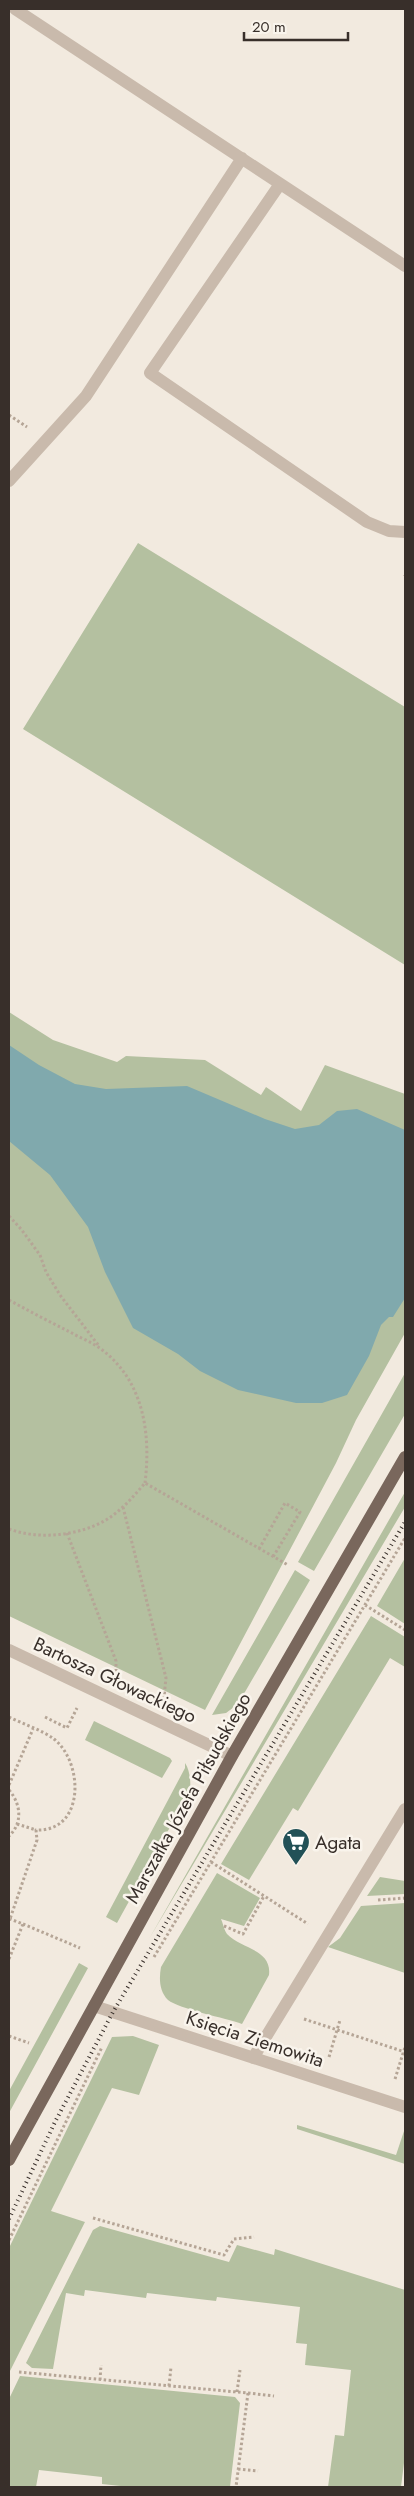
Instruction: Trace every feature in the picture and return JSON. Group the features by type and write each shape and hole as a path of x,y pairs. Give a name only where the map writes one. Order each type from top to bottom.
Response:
{"main road":[{"name":"Marszałka Józefa Piłsudskiego","path":"9,2160 232,1756 405,1457"}],"street":[{"path":"15,9 405,266"},
{"path":"9,481 86,396 242,158"},
{"path":"280,184 150,373 367,522 389,531 405,532"},
{"name":"Bartosza Głowackiego","path":"9,1650 232,1756"},
{"path":"253,2058 405,1809"},
{"name":"Księcia Ziemowita","path":"94,2006 405,2107"}],"path":[{"path":"9,1216 40,1255 46,1272 60,1295 100,1348 124,1370 138,1398 146,1426 148,1456 145,1484 123,1507 106,1520 80,1531 51,1535 18,1532 9,1529"},
{"path":"9,1300 100,1348"},
{"path":"145,1484 288,1565"},
{"path":"259,1549 285,1503 300,1512 273,1557"},
{"path":"123,1507 166,1678 164,1698"},
{"path":"67,1532 116,1661 116,1675"},
{"path":"154,1957 405,1538"},
{"path":"365,1605 405,1630"},
{"path":"46,1717 67,1728 77,1706"},
{"path":"9,1717 54,1740 66,1754 72,1770 76,1791 69,1816 58,1825 48,1830 36,1830 17,1824"},
{"path":"9,1785 33,1729"},
{"path":"9,1790 18,1805 19,1814 17,1824 9,1836"},
{"path":"36,1830 37,1840 10,1919 80,1948"},
{"path":"211,1862 314,1926"},
{"path":"224,1926 243,1934 264,1896"},
{"path":"9,1959 23,1924"},
{"path":"296,2017 404,2052"},
{"path":"328,2063 340,2020"},
{"path":"9,2036 29,2043"},
{"path":"9,2240 105,2040"},
{"path":"394,2085 405,2047"},
{"path":"93,2218 224,2254 234,2239 254,2237"},
{"path":"100,2380 101,2366"},
{"path":"169,2386 171,2367"},
{"path":"237,2392 240,2370"},
{"path":"19,2372 274,2396"},
{"path":"236,2487 248,2393"},
{"path":"238,2469 258,2472"}],"green space":[{"path":"138,543 405,707 405,965 23,729"},
{"path":"9,1012 53,1040 117,1062 126,1056 205,1060 261,1095 266,1087 301,1111 325,1065 405,1094 405,1333 356,1420 336,1463 205,1710 9,1616"},
{"path":"405,1373 405,1414 314,1571 298,1562"},
{"path":"405,1492 405,1507 149,1939"},
{"path":"405,1558 405,1624 377,1606"},
{"path":"295,1570 310,1580 238,1704 226,1713 212,1715"},
{"path":"371,1616 405,1637 405,1667 390,1658 298,1811 293,1808 249,1880 221,1864"},
{"path":"94,1721 170,1758 172,1761 162,1778 85,1740"},
{"path":"185,1763 190,1777 190,1791 117,1923 106,1917 185,1768"},
{"path":"217,1873 260,1898 244,1926 221,1919 227,1934 261,1955 269,1966 269,1975 242,2024 174,2003 165,1996 160,1984 161,1967"},
{"path":"380,1877 405,1881 405,1894 367,1896"},
{"path":"405,1903 405,1973 328,1947 340,1938 361,1906"},
{"path":"79,1963 88,1968 9,2113 9,2091"},
{"path":"133,2036 159,2045 139,2095 112,2088 51,2211 85,2222 9,2373 9,2248 112,2037"},
{"path":"297,2125 396,2155 405,2128 405,2164 297,2129"},
{"path":"100,2226 229,2262 237,2245 274,2255 275,2249 405,2290 405,2455 401,2487 328,2487 335,2435 344,2436 351,2370 305,2365 307,2344 296,2343 300,2307 217,2297 216,2301 147,2293 146,2298 85,2290 84,2296 66,2293 53,2369 32,2368 26,2363 93,2230"},
{"path":"20,2376 235,2397 240,2403 230,2487 130,2487 102,2484 102,2477 39,2470 36,2487 9,2487 9,2399"}],"water":[{"path":"9,1045 39,1065 75,1084 106,1089 187,1086 265,1119 295,1129 319,1125 337,1111 357,1109 405,1130 405,1298 393,1317 389,1317 381,1325 369,1356 347,1395 322,1403 296,1403 238,1390 200,1371 178,1354 133,1328 105,1272 88,1227 50,1175 9,1141"}],"railway":[{"path":"9,2219 55,2122 113,2012 405,1522"}],"place":[{"name":"Agata","path":"296,1866"}]}
